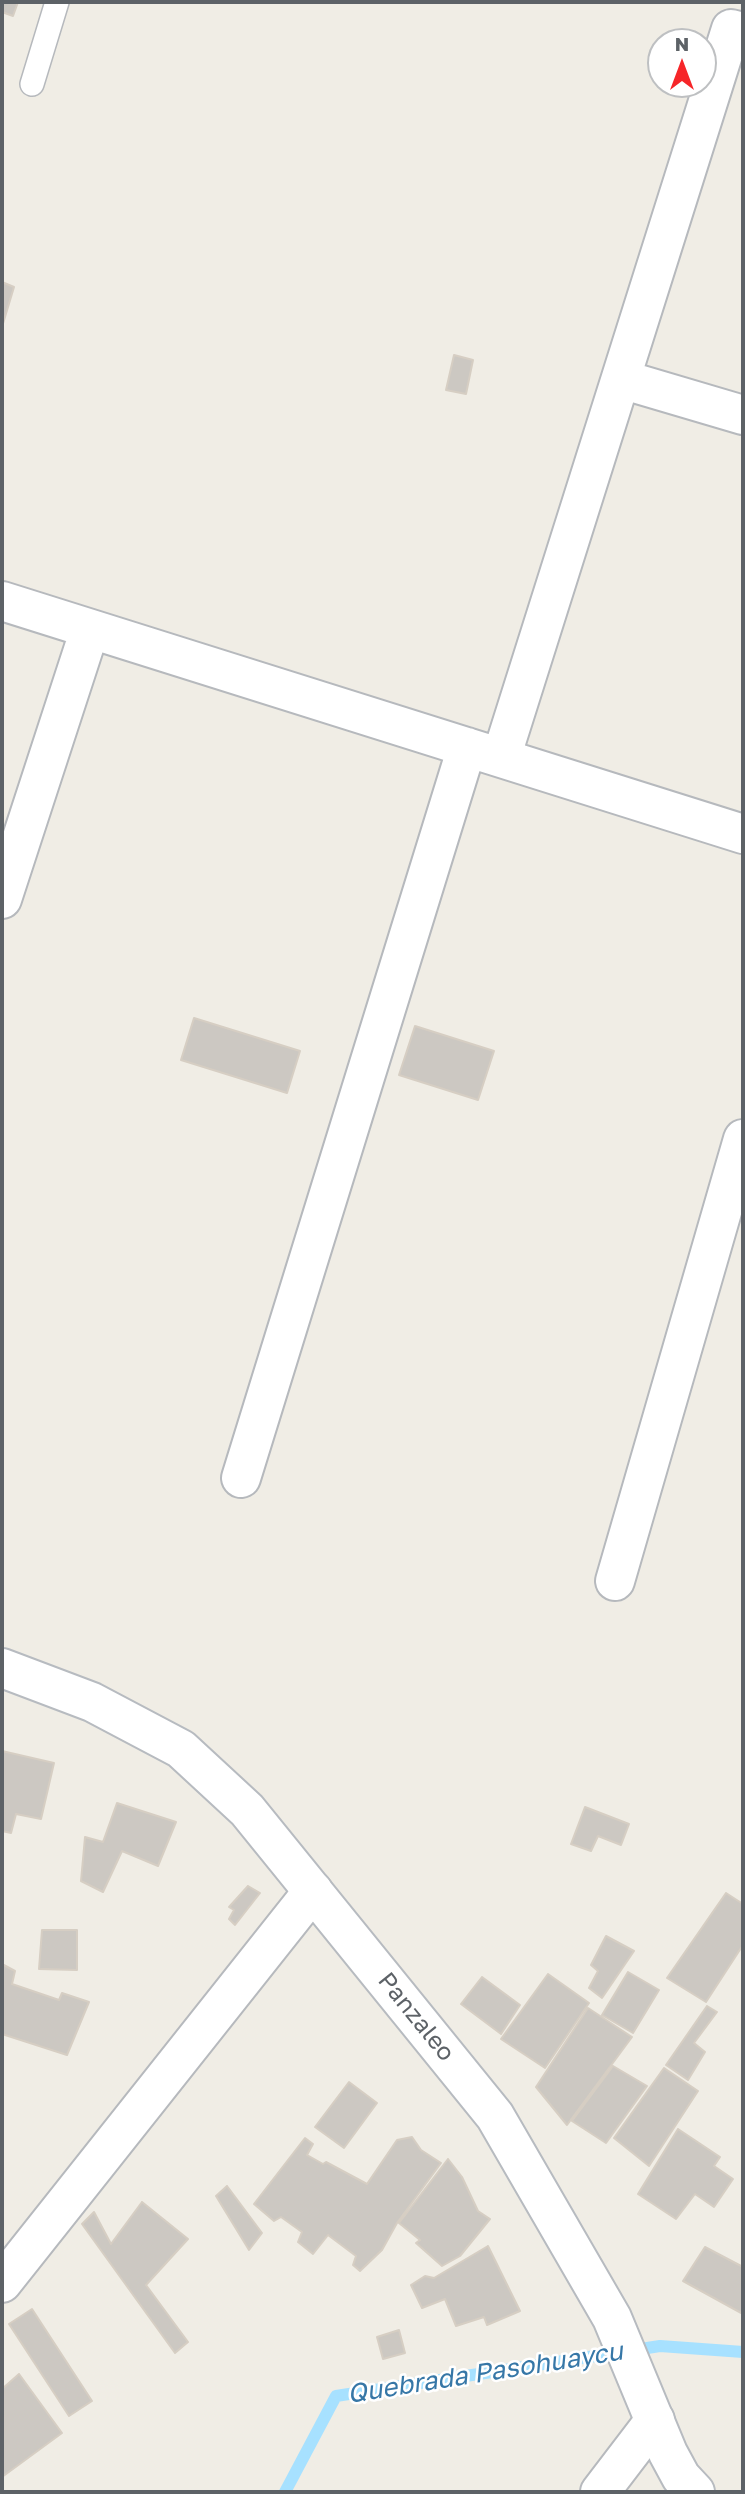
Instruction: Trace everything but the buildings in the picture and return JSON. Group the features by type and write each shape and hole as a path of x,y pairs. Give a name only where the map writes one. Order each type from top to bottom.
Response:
{"street":[{"path":"241,1478 484,753 621,379 731,29 743,32"},
{"path":"621,379 743,415"},
{"path":"2,601 743,834"},
{"path":"2,899 90,629"},
{"path":"615,1581 743,1139"},
{"name":"Panzaleo","path":"2,1668 92,1702 181,1749 247,1810 495,2116 612,2318 681,2477 695,2492"},
{"path":"2,2283 313,1891"},
{"path":"600,2492 654,2420"}],"lane":[{"path":"32,84 57,2"}],"waterway":[{"name":"Quebrada Pasohuaycu","path":"285,2492 336,2396 660,2346 743,2352"}]}
